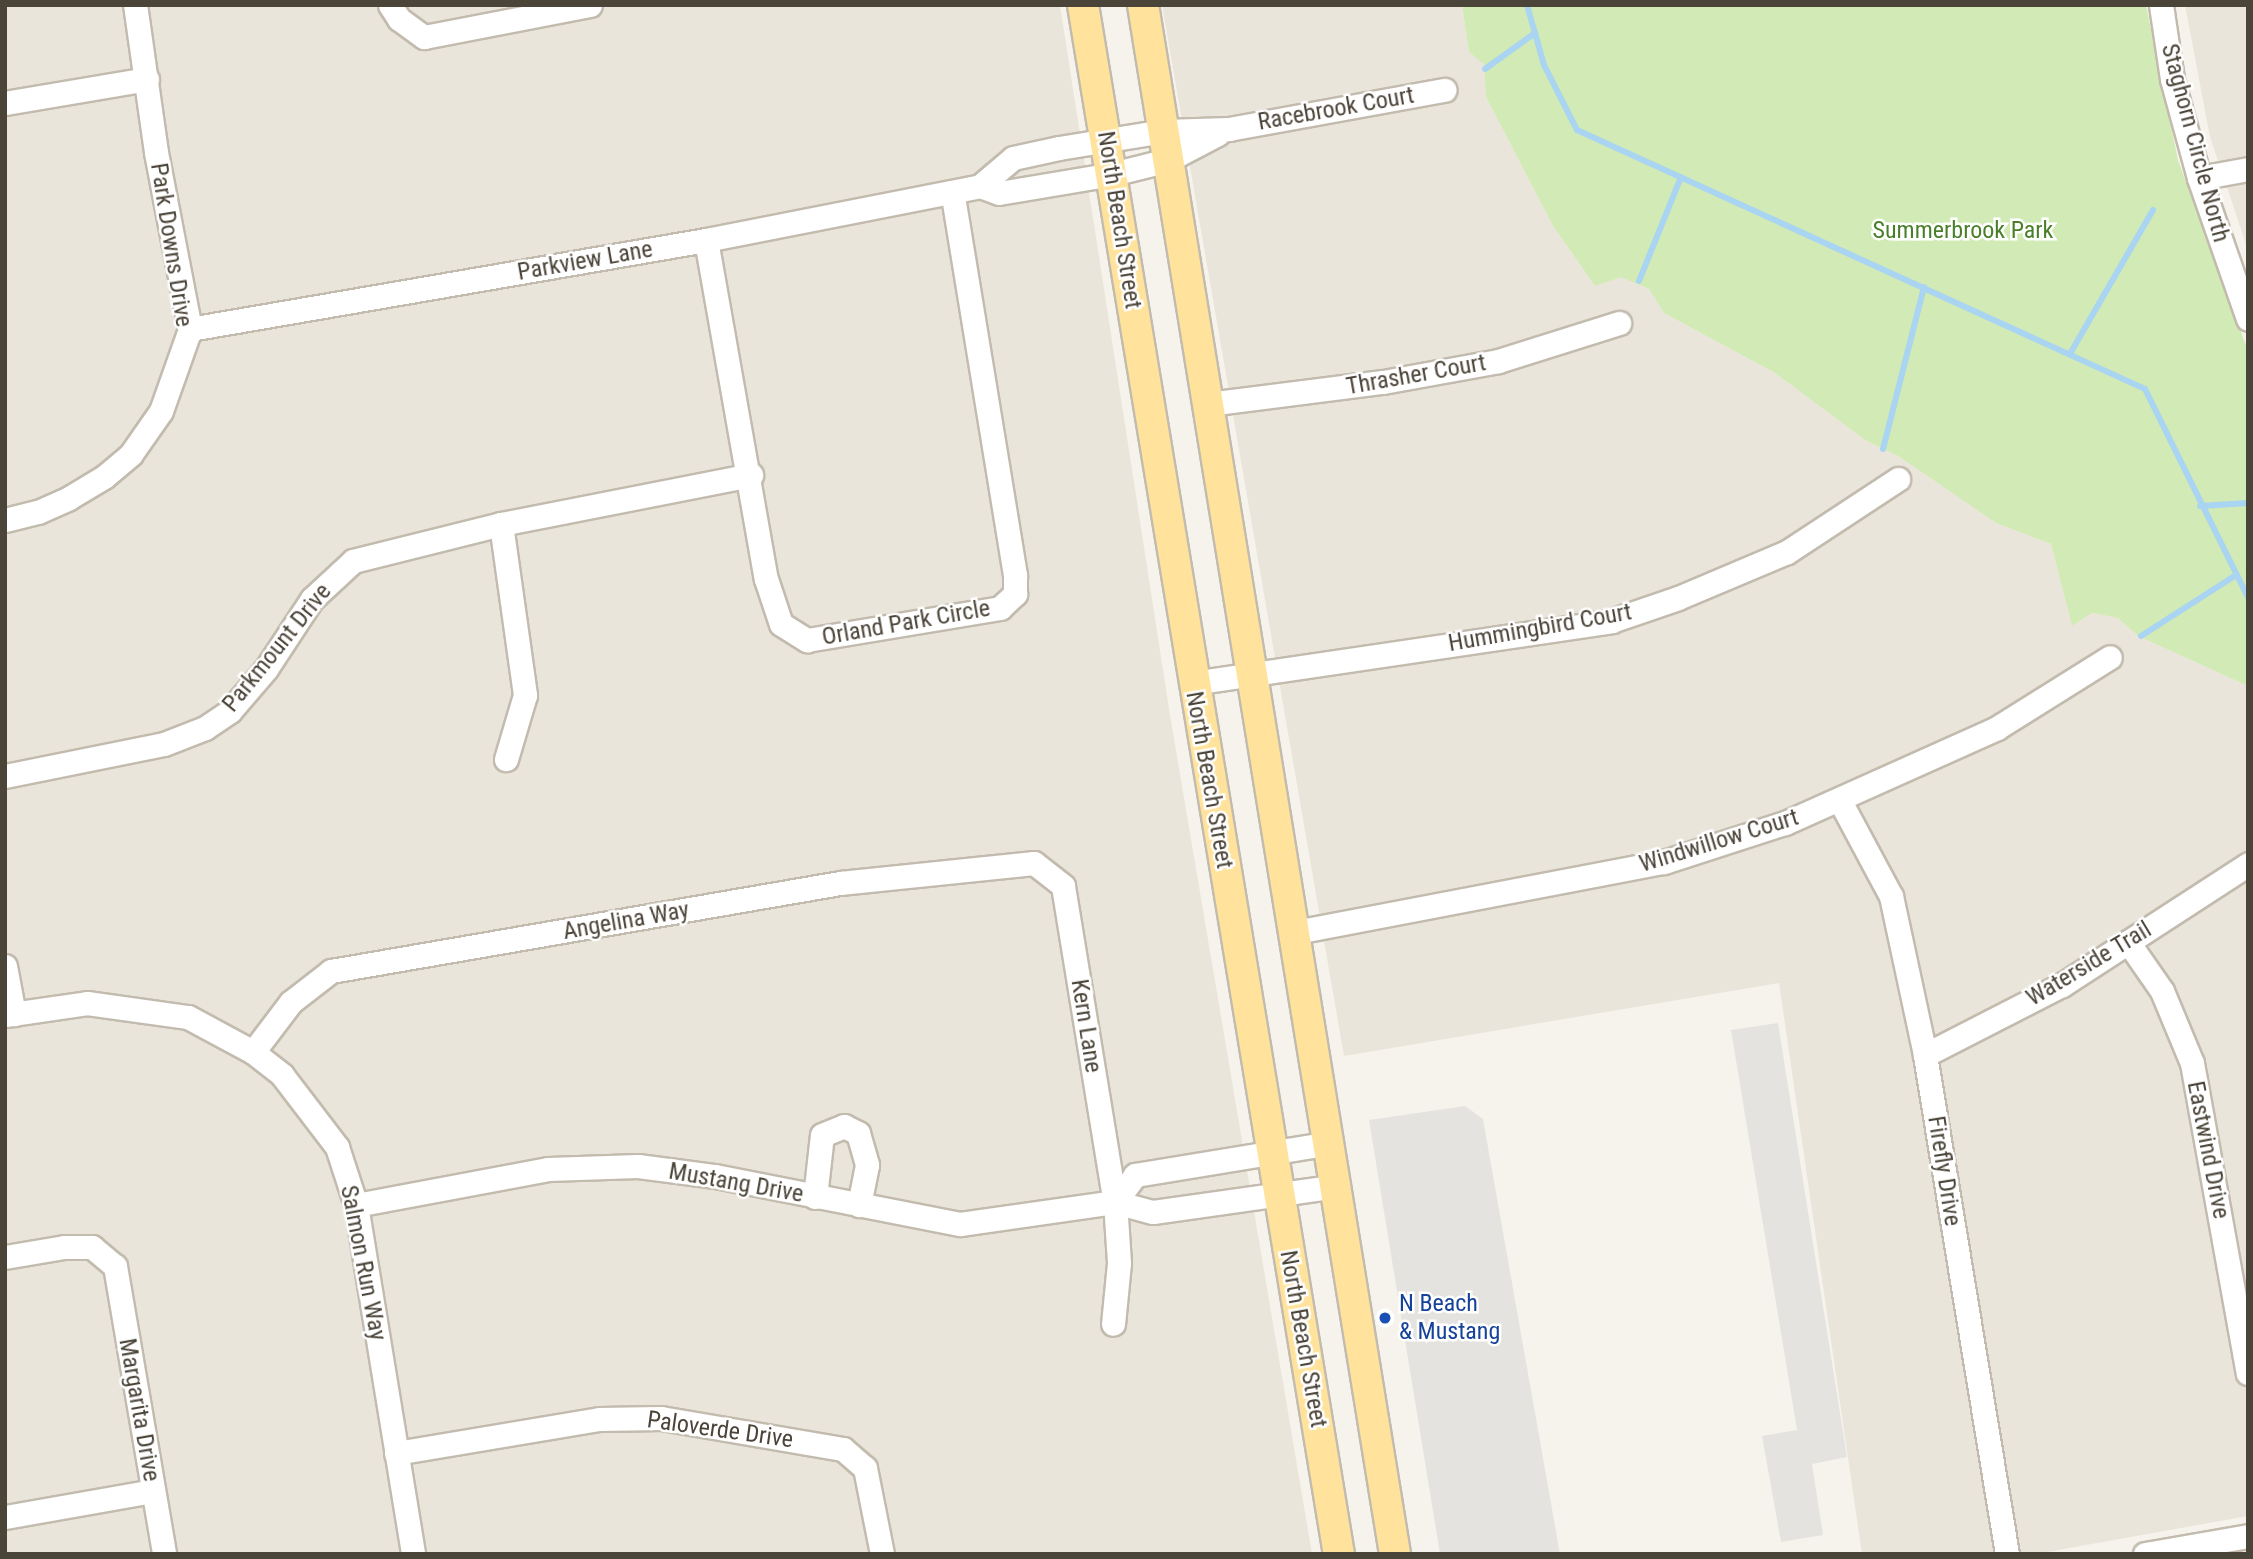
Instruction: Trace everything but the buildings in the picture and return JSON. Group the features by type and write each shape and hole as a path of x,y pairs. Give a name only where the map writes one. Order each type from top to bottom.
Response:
{"main road":[{"name":"North Beach Street","path":"1083,5 1339,1554"},
{"path":"1143,5 1338,1186 1395,1554"}],"street":[{"name":"Park Downs Drive","path":"5,520 38,512 69,498 104,477 131,454 161,411 190,329 156,152 135,5"},
{"path":"390,5 398,19 424,37 590,5"},
{"name":"Staghorn Circle North","path":"2161,5 2172,79 2199,178 2248,319"},
{"path":"5,103 147,79"},
{"name":"Racebrook Court","path":"1166,146 1229,130 1444,90"},
{"path":"980,186 1013,158 1106,141 1166,146"},
{"name":"Parkview Lane","path":"190,329 706,240 980,186 999,192 1112,174 1166,146"},
{"path":"2199,178 2248,169"},
{"name":"Orland Park Circle","path":"706,240 775,608 781,624 807,640 1000,608 1015,594 952,191"},
{"name":"Thrasher Court","path":"1208,404 1383,382 1498,360 1619,323"},
{"name":"Parkmount Drive","path":"5,776 164,744 205,728 230,711 266,669 312,599 354,561 501,524 751,475"},
{"name":"Hummingbird Court","path":"1193,683 1611,621 1678,598 1787,551 1898,479"},
{"path":"501,524 525,695 506,759"},
{"name":"Windwillow Court","path":"1296,932 1664,862 1840,801 1997,728 2109,657"},
{"name":"Firefly Drive","path":"1840,801 1891,896 1925,1055 2007,1554"},
{"name":"Angelina Way","path":"253,1052 291,1002 331,971 840,883 1034,863"},
{"name":"Kern Lane","path":"1034,863 1063,886 1115,1202 1119,1263 1113,1324"},
{"name":"Waterside Trail","path":"1925,1055 2062,985 2248,864"},
{"name":"Eastwind Drive","path":"2128,942 2162,991 2192,1063 2248,1373"},
{"path":"5,966 10,1015"},
{"name":"Salmon Run Way","path":"10,1015 87,1003 188,1017 253,1052 282,1075 337,1147 356,1205 413,1554"},
{"path":"815,1196 816,1160 822,1135 844,1126 858,1133 867,1165 859,1205"},
{"path":"1115,1202 1135,1175 1331,1143"},
{"name":"Mustang Drive","path":"356,1205 548,1169 639,1166 960,1224 1115,1202 1153,1212 1338,1186"},
{"name":"Margarita Drive","path":"5,1257 64,1247 92,1247 115,1266 164,1554"},
{"name":"Paloverde Drive","path":"396,1453 599,1419 661,1418 843,1449 865,1468 881,1554"},
{"path":"5,1517 153,1491"},
{"path":"2145,1554 2248,1536"}],"shaded area":[{"path":"5,5 1060,5 1170,715 1312,1554 5,1554"},
{"path":"1162,5 1462,5 1469,52 1484,63 1486,97 1553,226 1595,286 1621,276 1649,289 1664,313 1775,373 1865,440 1898,456 1996,523 2051,544 2072,626 2092,613 2118,618 2138,636 2248,686 2248,1516 2036,1554 1862,1554 1779,983 1344,1056"},
{"path":"2185,5 2248,5 2248,250 2210,137"},
{"path":"1778,1023 1847,1457 1812,1464 1823,1535 1781,1542 1762,1436 1797,1430 1731,1030"},
{"path":"1465,1106 1483,1119 1560,1554 1440,1554 1369,1120"}],"green space":[{"name":"Summerbrook Park","path":"1462,5 2146,5 2178,160 2248,351 2248,686 2138,636 2118,618 2092,613 2072,626 2051,544 1996,523 1898,456 1865,440 1775,373 1664,313 1649,289 1621,277 1595,286 1553,226 1486,97 1484,64 1469,52"}],"waterway":[{"path":"1527,5 1544,65 1577,130 2145,389 2248,597"},
{"path":"1485,69 1535,33"},
{"path":"1639,281 1681,177"},
{"path":"2071,352 2153,210"},
{"path":"1883,449 1924,287"},
{"path":"2200,506 2248,503"},
{"path":"2141,636 2236,575"}],"place":[{"name":"N Beach & Mustang","path":"1385,1318"}]}
